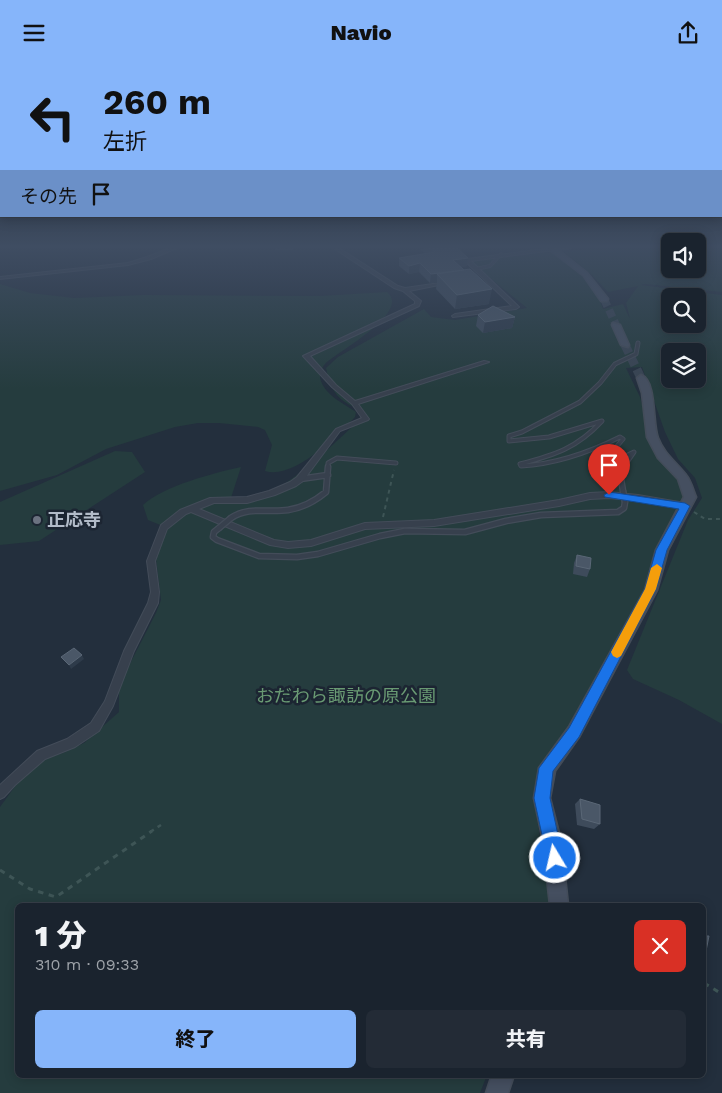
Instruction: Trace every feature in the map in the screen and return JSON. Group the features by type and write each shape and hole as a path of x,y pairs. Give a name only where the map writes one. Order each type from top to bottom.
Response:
{"street":[{"path":"0,793 11,781 42,755 71,743 95,727 109,703 129,651 153,603 155,592 151,561 164,527 183,512 213,500 247,500 272,493 300,479 338,430 366,419 354,403 334,386 306,356 417,305 418,301 409,293"},
{"path":"455,316 516,307 501,293"},
{"path":"599,293 604,299"},
{"path":"616,325 625,345"},
{"path":"354,403 486,362"},
{"path":"559,903 552,841 542,798 546,768 574,732 637,615 650,589 662,550 690,497 683,478 662,456 652,437 647,393 641,378"},
{"path":"192,509 273,543 288,545 311,543 365,526 434,523 559,503 590,496 609,495 638,498 685,506"},
{"path":"497,1093 502,1078"}],"lane":[{"path":"396,463 337,459 328,463 326,492 306,505 282,512 241,511 219,528 213,537 259,556 297,557 318,554 380,536 405,531 465,532 506,521 541,515 618,512 624,508 626,502 620,472 624,462 634,452 605,466 602,465 623,439 620,437 573,458 545,465 521,466 520,464 565,451 579,444 602,421 549,437 508,441 508,438 580,402 600,383 615,364 636,354 638,343"},
{"path":"300,479 328,475"}],"path":[{"path":"381,524 396,463"},
{"path":"685,506 705,519 722,519"},
{"path":"0,870 30,889 56,897 161,825"},
{"path":"706,984 722,994"}],"green space":[{"path":"0,293 30,293 74,298 144,295 320,296 388,293 392,300 390,310 382,320 332,358 325,364 321,372 320,378 325,389 356,412 355,417 314,455 289,469 276,472 265,471 272,445 265,430 258,427 198,423 175,427 106,449 57,475 0,491"},
{"name":"おだわら諏訪の原公園","path":"509,293 596,293 603,309 623,304 630,319 626,303 633,293 661,293 661,333 706,333 706,293 722,295 722,724 679,700 633,679 627,670 688,520 702,498 695,478 678,459 665,432 642,367 626,368 640,397 654,452 679,479 684,494 672,545 568,732 543,762 533,795 550,903 15,903 15,1078 486,1078 480,1093 0,1093 0,807 27,770 38,761 63,753 84,743 119,712 119,685 161,600 156,559 168,528 148,520 143,505 152,498 176,486 241,467 229,504 247,502 283,485 319,457 364,416 337,396 326,368 338,357 424,309 431,317 455,320 527,308"},
{"name":"正応寺","path":"115,451 132,452 145,472 39,541 0,545 0,502"}],"building":[{"path":"493,306 515,317 485,322 478,315"},
{"path":"577,555 591,558 590,569 576,566"},
{"path":"74,648 82,655 69,665 61,657"},
{"path":"580,799 600,805 600,824 582,819"},
{"path":"706,936 709,936 706,951"}],"tunnel":[{"path":"604,299 616,325"},
{"path":"625,345 641,378"}],"slow traffic":[{"path":"617,652 650,589 657,568"}],"place":[{"name":"正応寺","path":"37,520"}],"route":[{"path":"555,858 542,798 546,768 574,732 600,685 650,589 662,550 685,506 609,495"}]}
